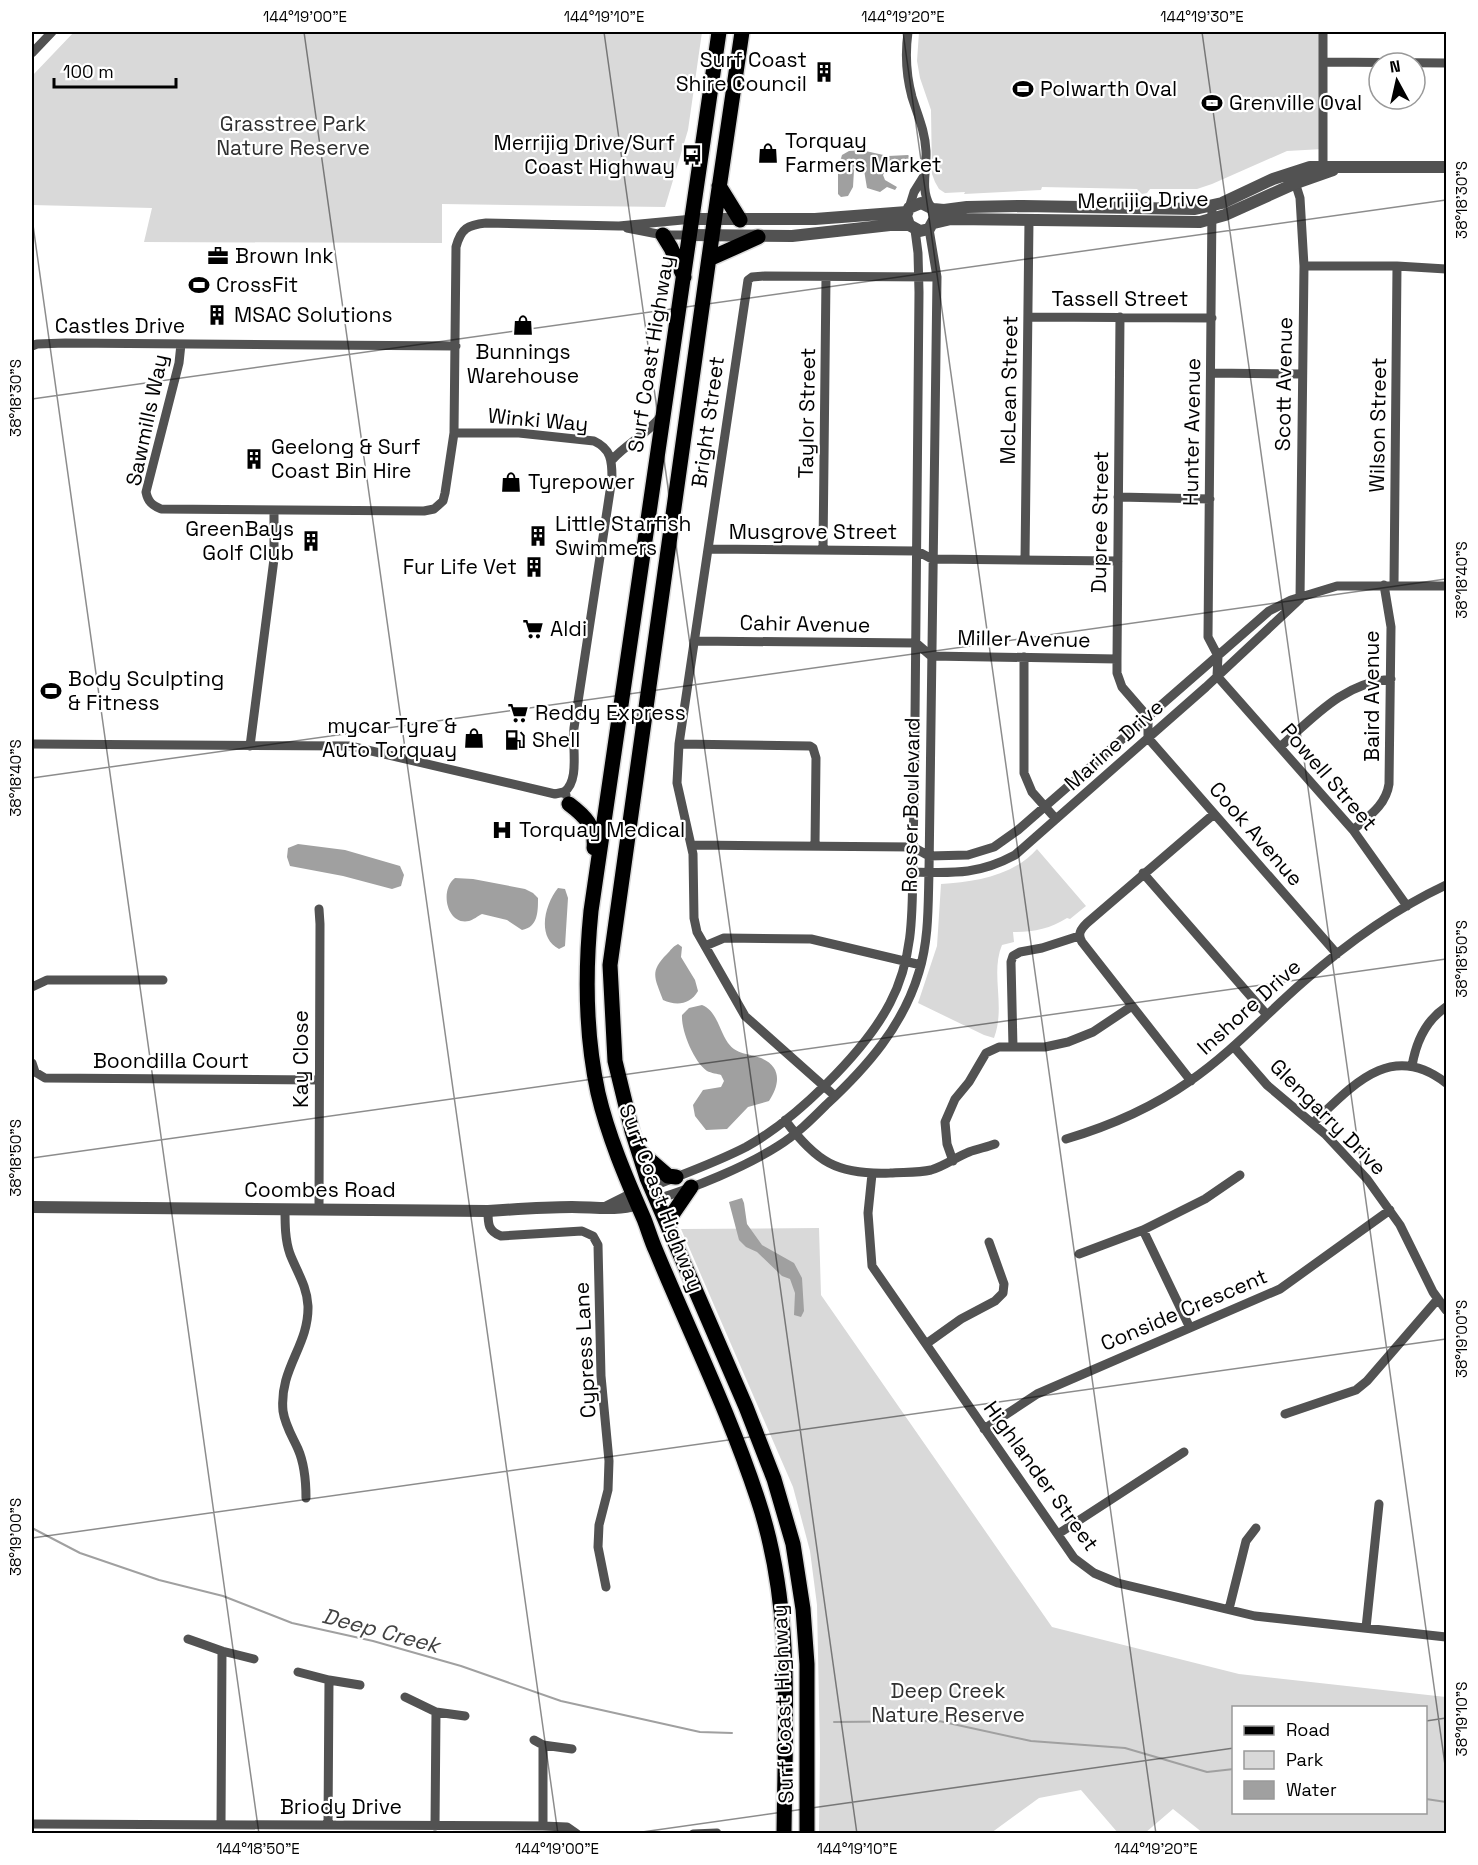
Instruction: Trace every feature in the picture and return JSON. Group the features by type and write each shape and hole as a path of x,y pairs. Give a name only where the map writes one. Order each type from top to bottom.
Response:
{"main road":[{"name":"Surf Coast Highway","path":"719,32 591,911 587,1011 598,1092 608,1128 635,1199 710,1374 758,1501 778,1582 786,1658 784,1833"},
{"name":"Surf Coast Highway","path":"742,32 711,236 610,965 615,1061 638,1150 774,1479 793,1544 803,1610 807,1664 807,1833"},
{"path":"719,186 740,220"},
{"path":"663,235 684,277"},
{"path":"709,259 758,237"},
{"path":"567,798 583,814 593,832 594,842 588,894 591,911"},
{"path":"638,1150 668,1176 676,1177"},
{"path":"667,1222 691,1187"},
{"path":"635,1199 654,1193"},
{"path":"710,1374 728,1366"}],"street":[{"path":"32,53 52,32"},
{"path":"908,32 907,73 913,99 924,129 927,155 924,192 932,208 932,226"},
{"path":"1323,32 1323,166"},
{"path":"1323,62 1446,63"},
{"name":"Merrijig Drive","path":"693,219 836,218 908,210 921,203 932,208 1023,206 1174,210 1212,206 1323,166 1446,167"},
{"name":"Merrijig Drive","path":"690,235 758,237 819,234 890,225 912,228 932,226 951,219 1190,222 1212,220 1242,208 1294,177 1342,167"},
{"path":"912,228 908,210 914,192 925,174"},
{"name":"Scott Avenue","path":"1294,177 1300,198 1304,266 1300,598"},
{"name":"Hunter Avenue","path":"1212,206 1208,637 1218,656"},
{"path":"250,746 274,559 274,510 424,511 434,509 443,501 454,433 456,247 459,235 466,228 476,224 619,226 693,219"},
{"name":"McLean Street","path":"1025,560 1029,220"},
{"path":"619,226 663,235 690,235"},
{"name":"Rosser Boulevard","path":"654,1193 691,1187 757,1159 795,1134 866,1066 896,1026 921,965 927,924 929,872 937,277 932,226"},
{"name":"Rosser Boulevard","path":"654,1193 676,1177 704,1167 747,1146 785,1120 823,1086 859,1049 881,1018 895,992 905,962 911,933 913,872 917,550 919,278 912,228"},
{"path":"1304,266 1446,269"},
{"name":"Wilson Street","path":"1389,585 1397,267"},
{"name":"Bright Street","path":"835,1096 745,1016 697,932 694,918 692,844 677,783 679,744 746,284 752,277 758,276 919,278"},
{"name":"Taylor Street","path":"823,550 826,277"},
{"path":"919,278 937,277"},
{"name":"Tassell Street","path":"1028,317 1212,318"},
{"name":"Dupree Street","path":"1120,317 1117,673 1122,687 1148,717"},
{"name":"Sawmills Way","path":"181,344 179,363 146,492 150,503 161,509 274,510"},
{"name":"Castles Drive","path":"34,345 456,346"},
{"path":"1211,373 1302,374"},
{"path":"32,744 350,746 567,798 574,776 572,745 574,728 612,477 612,460 620,450 654,426 663,413"},
{"name":"Winki Way","path":"454,433 519,433 594,441 603,446 612,460"},
{"path":"1118,498 1210,499"},
{"name":"Musgrove Street","path":"708,549 917,550"},
{"path":"917,550 932,559 1118,561"},
{"name":"Baird Avenue","path":"1353,830 1381,804 1388,791 1391,679 1389,585"},
{"name":"Marine Drive","path":"929,856 968,855 994,847 1018,830 1269,611 1281,604 1337,586 1446,586"},
{"name":"Marine Drive","path":"913,872 973,872 1001,862 1022,849 1217,676 1300,598"},
{"name":"Cahir Avenue","path":"694,641 916,643"},
{"path":"916,643 931,656"},
{"name":"Miller Avenue","path":"931,656 1117,659"},
{"path":"1217,676 1218,656"},
{"path":"1024,657 1024,772 1028,786 1056,819"},
{"name":"Powell Street","path":"1217,676 1353,830 1407,906"},
{"path":"1280,747 1341,695 1369,682 1391,679"},
{"path":"1148,717 1148,738"},
{"name":"Cook Avenue","path":"1148,738 1337,954"},
{"path":"679,744 804,745 813,748 816,758 815,846"},
{"path":"1191,1081 1079,936 1082,927 1214,814"},
{"path":"692,844 913,847 929,856"},
{"path":"1143,873 1267,1015"},
{"name":"Inshore Drive","path":"1066,1138 1100,1129 1191,1081 1234,1047 1302,983 1337,954 1407,906 1446,885"},
{"name":"Kay Close","path":"319,909 319,1209"},
{"path":"1013,1047 1011,962 1013,956 1079,936"},
{"path":"705,946 724,938 811,939 921,965"},
{"path":"32,989 47,980 163,980"},
{"path":"953,1161 947,1144 945,1122 955,1100 986,1053 999,1047 1045,1047 1068,1042 1093,1032 1132,1006"},
{"path":"1412,1066 1420,1037 1433,1019 1446,1007"},
{"name":"Glengarry Drive","path":"1234,1047 1280,1098 1313,1123 1357,1167 1390,1210 1412,1247 1437,1300 1446,1310"},
{"name":"Boondilla Court","path":"32,1063 35,1072 45,1078 319,1080"},
{"path":"1313,1123 1345,1092 1367,1075 1388,1067 1412,1066 1446,1083"},
{"path":"785,1120 795,1134 819,1157 840,1169 859,1173 933,1169 995,1144"},
{"name":"Highlander Street","path":"872,1174 868,1214 872,1266 1079,1562 1106,1578 1255,1616 1446,1637"},
{"path":"1080,1254 1143,1230 1205,1199 1240,1175"},
{"name":"Coombes Road","path":"32,1207 488,1211 545,1207 608,1207 635,1199"},
{"path":"285,1209 288,1245 304,1285 308,1305 303,1337 283,1385 283,1404 286,1424 304,1469 306,1498"},
{"name":"Conside Crescent","path":"984,1429 1037,1394 1280,1289 1390,1210"},
{"name":"Cypress Lane","path":"488,1211 488,1226 491,1231 501,1236 582,1232 593,1236 598,1245 601,1376 609,1461 608,1490 599,1525 598,1547 606,1587"},
{"path":"1143,1230 1190,1328"},
{"path":"926,1344 961,1319 995,1301 1003,1293 1004,1284 989,1242"},
{"path":"1285,1414 1356,1390 1367,1381 1437,1300"},
{"path":"1058,1534 1184,1452"},
{"path":"1366,1628 1379,1504"},
{"path":"1229,1609 1246,1541 1256,1528"},
{"path":"188,1639 254,1659"},
{"path":"221,1825 222,1651"},
{"path":"298,1672 360,1685"},
{"path":"328,1825 329,1680"},
{"path":"405,1697 436,1712 465,1716"},
{"path":"435,1826 436,1712"},
{"path":"543,1826 539,1743 572,1749"},
{"name":"Briody Drive","path":"32,1824 176,1829 221,1825 328,1825 352,1830 435,1826 543,1826 567,1827 577,1833"},
{"path":"693,1833 717,1833"}],"green space":[{"name":"Grasstree Park Nature Reserve","path":"74,32 702,32 688,130 665,207 442,204 442,243 144,242 152,208 32,205 32,76"},
{"path":"919,32 1322,32 1323,149 1287,151 1197,189 1150,189 1147,193 1142,194 1137,189 1042,187 1041,190 945,193 939,189 932,174 931,110 917,61"},
{"path":"1037,849 1086,906 1070,919 1067,918 1048,927 1013,932 1014,942 1002,945 997,967 999,1014 994,1038 918,1003 937,946 941,884 993,876 1017,866"},
{"name":"Deep Creek Nature Reserve","path":"819,1228 821,1295 1052,1627 1239,1674 1446,1697 1446,1833 1311,1834 1281,1831 1265,1834 1203,1833 1173,1809 1145,1833 1118,1833 1081,1790 1039,1798 991,1833 819,1833 817,1605 810,1551 793,1487 681,1229"}],"water":[{"path":"861,150 888,156 908,155 911,158 911,162 891,167 883,175 885,180 897,187 895,190 887,187 880,192 867,188 864,170 859,167 854,170 853,187 848,196 841,197 838,194 838,168 842,155 849,151"},
{"path":"298,844 345,850 400,866 404,875 401,886 392,889 343,876 290,866 287,857 288,848"},
{"path":"455,878 473,879 525,889 533,893 538,898 534,922 522,930 507,920 482,914 469,921 455,918 448,906 447,890"},
{"path":"558,888 565,889 568,898 565,946 559,949 547,937 545,929 549,903"},
{"path":"678,944 682,947 681,957 695,980 698,991 687,1002 673,1003 663,1000 655,975 661,960"},
{"path":"702,1005 714,1016 731,1047 739,1052 761,1058 773,1066 776,1072 777,1083 769,1101 748,1107 727,1129 706,1130 695,1116 693,1105 703,1090 721,1087 724,1081 721,1075 707,1071 697,1061 684,1029 682,1015 689,1008"},
{"path":"742,1198 747,1224 762,1245 794,1263 802,1278 804,1311 801,1317 794,1315 795,1293 790,1279 782,1276 757,1252 746,1247 739,1240 729,1202"}],"waterway":[{"name":"Deep Creek","path":"32,1528 80,1553 159,1580 223,1596 292,1623 373,1641 461,1666 561,1701 700,1732 732,1733"},
{"name":"Deep Creek","path":"834,1722 939,1721 1031,1741 1125,1748 1207,1772 1232,1769"},
{"name":"Deep Creek","path":"1427,1799 1446,1802"}],"place":[{"name":"Surf Coast Shire Council","path":"824,72"},
{"name":"Polwarth Oval","path":"1023,89"},
{"name":"Grenville Oval","path":"1212,103"},
{"name":"Torquay Farmers Market","path":"768,153"},
{"name":"Merrijig Drive/Surf Coast Highway","path":"692,155"},
{"name":"Brown Ink","path":"218,256"},
{"name":"CrossFit","path":"199,285"},
{"name":"MSAC Solutions","path":"217,315"},
{"name":"Bunnings Warehouse","path":"523,325"},
{"name":"Geelong & Surf Coast Bin Hire","path":"254,459"},
{"name":"Tyrepower","path":"511,482"},
{"name":"Little Starfish Swimmers","path":"538,536"},
{"name":"GreenBays Golf Club","path":"311,541"},
{"name":"Fur Life Vet","path":"534,567"},
{"name":"Aldi","path":"533,629"},
{"name":"Body Sculpting & Fitness","path":"51,691"},
{"name":"Reddy Express","path":"518,713"},
{"name":"mycar Tyre & Auto Torquay","path":"474,738"},
{"name":"Shell","path":"515,740"},
{"name":"Torquay Medical","path":"502,830"}]}
